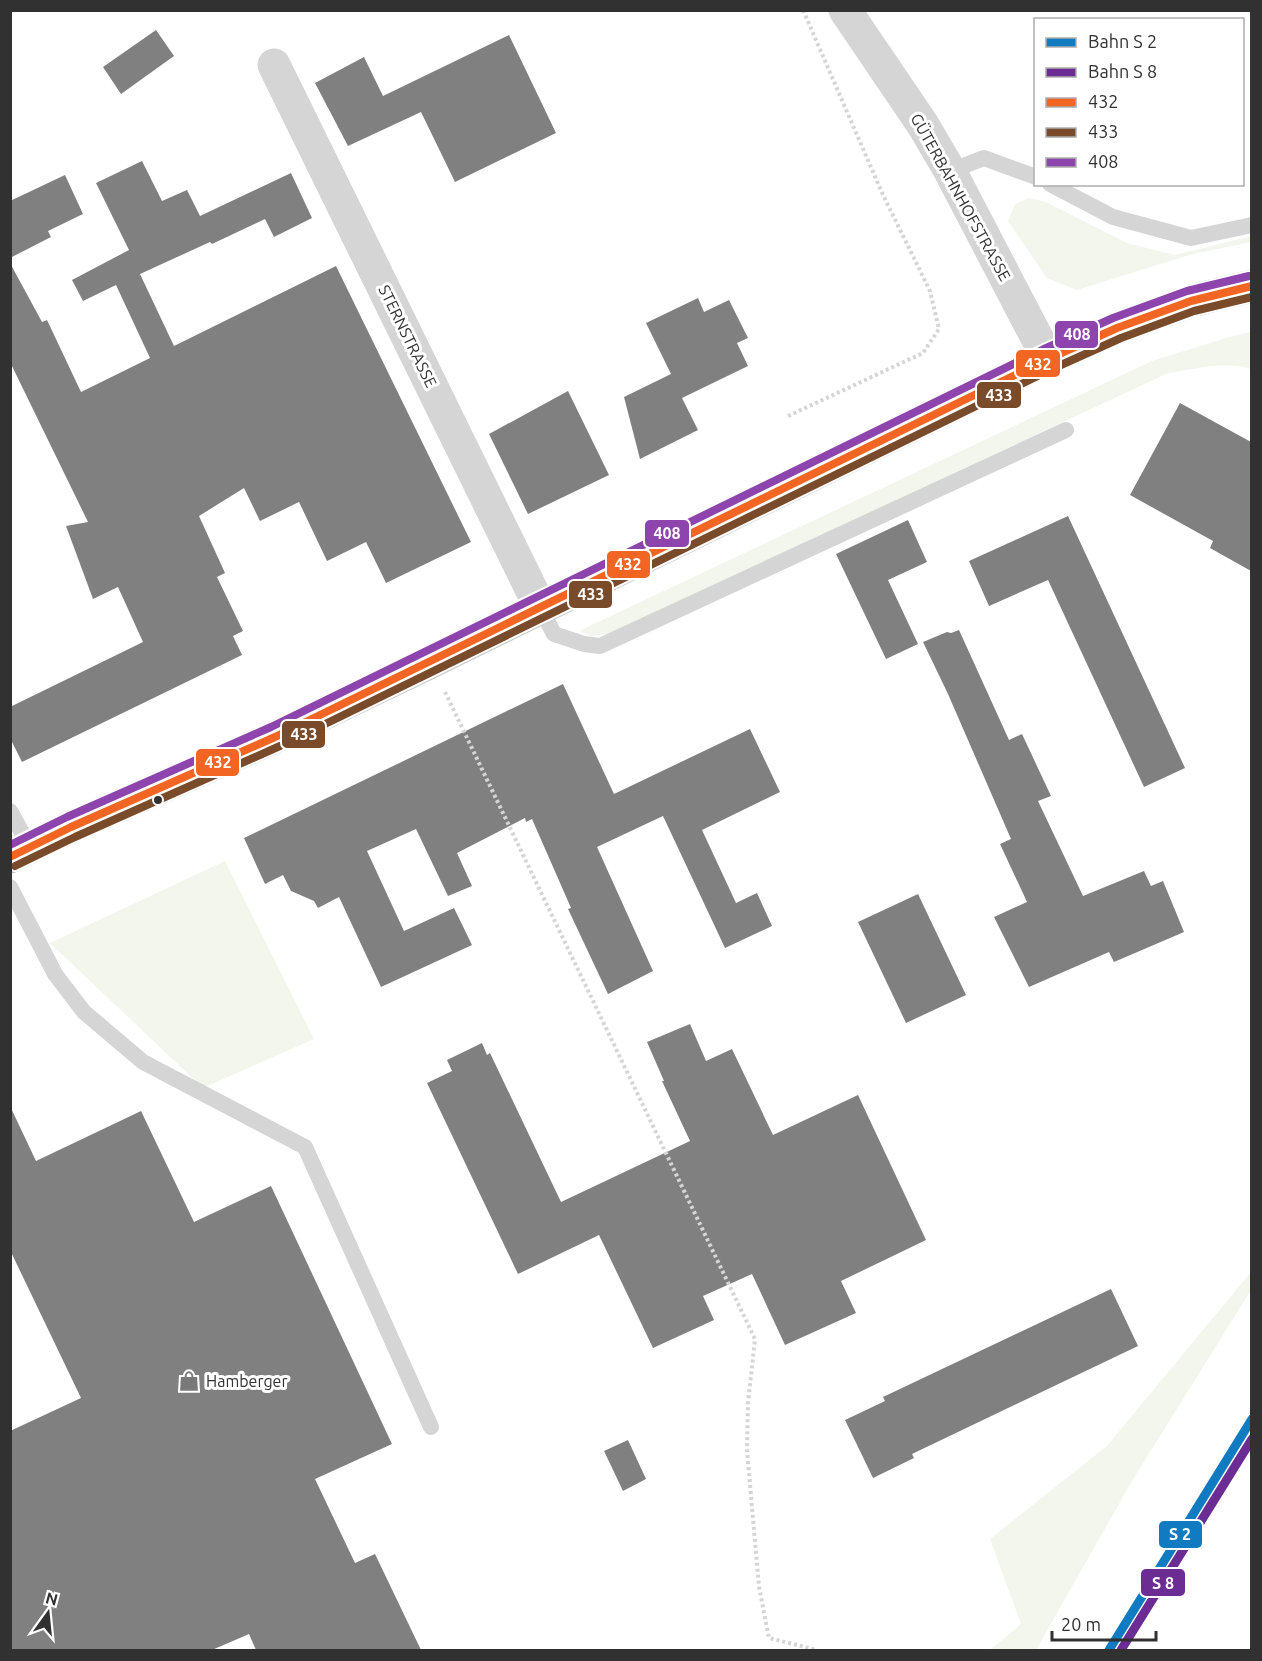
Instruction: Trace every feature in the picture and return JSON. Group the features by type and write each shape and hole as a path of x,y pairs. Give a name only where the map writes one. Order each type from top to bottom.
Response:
{"main road":[{"path":"20,852 71,827 275,737 428,664 1048,359 1117,328 1181,304 1251,286"}],"street":[{"name":"GÜTERBAHNHOFSTRASSE","path":"845,10 917,115 950,171 1048,359"},
{"name":"STERNSTRASSE","path":"274,65 540,607"}],"lane":[{"path":"950,171 984,158 1034,177"},
{"path":"1054,186 1113,217 1191,238 1251,225"},
{"path":"540,607 554,634 584,644 600,646 1066,430"},
{"path":"10,811 20,852"},
{"path":"10,887 55,974 84,1012 143,1062 305,1147 431,1426"}],"path":[{"path":"788,416 923,353 939,329 930,291 883,195 803,10"},
{"path":"428,664 442,687 755,1339 748,1403 747,1450 759,1587 769,1638 817,1650"}],"shaded area":[{"path":"1029,198 1046,202 1127,243 1175,255 1251,236 1251,242 1189,255 1077,290 1047,278 1008,221 1015,204"},
{"path":"1251,332 1251,369 1219,366 1166,374 608,634 591,636 579,631 1152,361"},
{"path":"225,861 314,1039 203,1088 50,943"},
{"path":"1251,1272 1251,1290 1132,1481 1036,1650 990,1650 1021,1624 990,1539 1107,1446"}],"building":[{"path":"156,30 174,56 121,94 103,67"},
{"path":"509,35 556,133 455,182 421,112 348,146 315,83 364,57 383,96"},
{"path":"142,161 162,201 187,190 200,216 291,173 312,218 274,237 265,219 140,274 174,346 336,266 471,542 386,583 366,542 327,561 299,502 260,521 244,488 199,516 225,573 217,577 243,631 233,636 242,655 22,762 10,738 10,707 143,642 118,587 93,599 66,526 88,522 10,362 10,263 42,322 47,320 81,392 150,358 116,285 83,301 72,280 129,250 96,183"},
{"path":"65,175 83,214 48,231 51,237 10,258 10,201"},
{"path":"698,298 704,312 729,300 748,338 737,343 748,366 682,398 698,430 640,459 624,397 671,374 646,323"},
{"path":"568,391 609,475 528,514 489,434"},
{"path":"1180,403 1251,442 1251,571 1210,548 1213,541 1130,495"},
{"path":"1068,516 1185,768 1144,787 1048,580 989,606 969,561"},
{"path":"908,520 927,562 888,580 918,644 886,659 836,554"},
{"path":"959,630 1009,740 1022,734 1051,796 1038,801 1083,896 1144,871 1151,886 1163,881 1184,932 1114,962 1109,952 1029,987 994,917 1027,902 1000,844 1011,839 923,642 947,632"},
{"path":"563,684 614,794 750,729 780,792 702,830 736,903 757,893 772,926 725,948 663,816 597,847 653,971 608,994 568,909 571,908 532,819 526,822 525,818 457,853 472,886 448,896 416,829 367,851 404,931 454,908 472,945 381,987 339,897 318,908 314,901 291,891 283,875 265,884 244,838"},
{"path":"918,894 966,995 906,1023 858,922"},
{"path":"690,1024 706,1061 732,1049 773,1135 858,1095 926,1240 841,1281 856,1313 785,1345 752,1274 703,1296 714,1320 653,1348 599,1235 518,1274 427,1083 452,1071 447,1060 482,1043 487,1055 490,1053 561,1202 690,1141 647,1042"},
{"name":"Hamberger","path":"10,1106 36,1161 141,1111 194,1222 271,1186 392,1444 315,1479 355,1563 375,1554 421,1650 256,1650 249,1634 212,1650 10,1650 10,1431 81,1398 10,1250"},
{"path":"1111,1289 1138,1346 912,1454 914,1458 873,1478 845,1420 885,1401 883,1397"},
{"path":"628,1440 646,1479 623,1491 604,1451"}],"transit line":[{"name":"408","path":"10,845 67,817 271,727 1044,349 1113,318 1187,291 1249,276"},
{"name":"432","path":"10,857 71,827 275,737 1048,359 1117,328 1191,301 1252,286"},
{"name":"433","path":"15,866 280,746 1052,369 1121,338 1194,311 1252,297"},
{"path":"1109,1650 1252,1419"},
{"path":"1121,1650 1252,1439"}],"place":[{"name":"Hamberger","path":"189,1381"}]}
